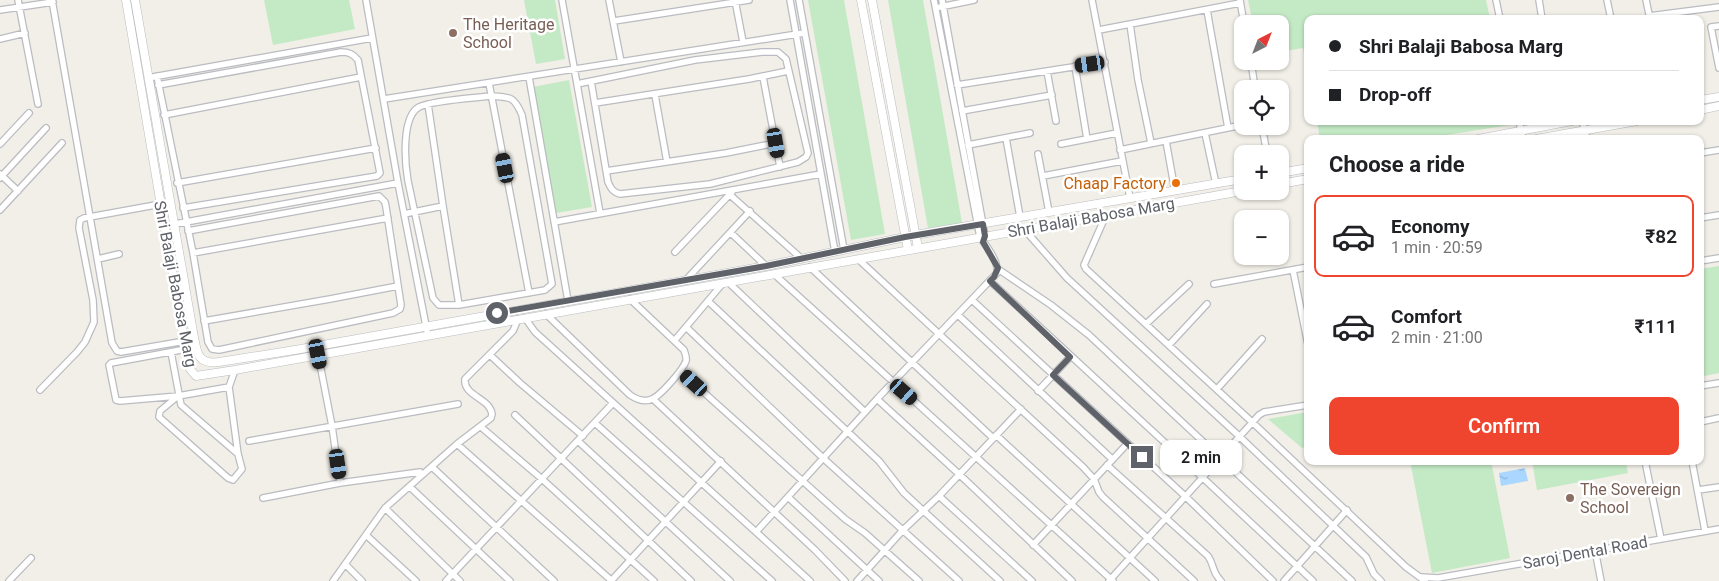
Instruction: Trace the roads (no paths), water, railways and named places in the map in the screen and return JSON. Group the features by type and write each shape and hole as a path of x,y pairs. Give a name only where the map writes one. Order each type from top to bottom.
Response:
{"street":[{"path":"18,0 38,104"},
{"name":"Shri Balaji Babosa Marg","path":"126,0 190,370 196,376 983,238 1234,191"},
{"name":"Shri Balaji Babosa Marg","path":"135,0 153,77 175,224 197,352 207,363 295,350 425,325 685,281 915,235 1234,181"},
{"path":"366,0 398,183 428,335"},
{"path":"562,0 600,213"},
{"path":"609,0 621,62"},
{"path":"614,21 749,0"},
{"path":"790,0 834,252"},
{"path":"799,0 844,250"},
{"path":"861,0 908,250"},
{"path":"872,0 918,248"},
{"path":"934,0 983,238 998,268 1051,305 1089,335 1352,581"},
{"path":"935,8 942,3 974,0"},
{"path":"1092,0 1130,198"},
{"path":"1496,0 1499,15"},
{"path":"1539,0 1541,15"},
{"path":"1607,0 1610,15"},
{"path":"1646,0 1648,15"},
{"path":"0,10 52,1 112,343 117,351 126,352 186,345"},
{"path":"735,1 743,42"},
{"path":"1099,30 1240,2 1242,15"},
{"path":"942,3 968,145 980,224"},
{"path":"1668,15 1719,7"},
{"path":"1207,10 1228,128"},
{"path":"1130,24 1138,80 1151,144"},
{"path":"1719,26 1711,27 1718,55 1719,68"},
{"path":"0,39 25,33"},
{"path":"384,99 804,33"},
{"path":"188,231 380,196 385,202 388,218 401,305 398,312 219,350 215,350 210,346 158,85 153,77 372,38"},
{"path":"577,84 591,81 695,60 773,51 784,56 808,153 806,157 798,162 710,184 620,194 610,187 591,81"},
{"path":"158,85 341,52 353,54 358,60 376,148 380,173 377,176 183,208"},
{"path":"957,85 1105,62"},
{"path":"1075,66 1087,139"},
{"path":"595,103 763,77 788,71"},
{"path":"1047,71 1056,121"},
{"path":"164,115 361,77"},
{"path":"529,77 568,301"},
{"path":"763,77 780,167"},
{"path":"489,83 529,293"},
{"path":"655,94 667,162"},
{"path":"962,111 1052,95"},
{"path":"491,96 511,98 516,103 522,115 552,284 546,290 459,305 439,305 433,298 405,165 406,142 412,114 418,108 428,104 491,96"},
{"path":"1704,99 1719,97"},
{"path":"428,104 442,206 459,305"},
{"path":"1704,109 1719,106"},
{"path":"0,144 29,113"},
{"path":"1522,135 1558,125"},
{"path":"1586,135 1622,125"},
{"path":"1120,150 1234,127"},
{"path":"18,191 1,176 46,128"},
{"path":"1061,144 1117,133"},
{"path":"1205,133 1216,184"},
{"path":"968,145 1030,134"},
{"path":"1006,138 1020,217"},
{"path":"1166,141 1176,191"},
{"path":"0,210 62,143"},
{"path":"606,171 776,143"},
{"path":"177,183 376,148"},
{"path":"1704,152 1719,150"},
{"path":"1038,154 1049,212"},
{"path":"1043,176 1122,161"},
{"path":"1289,171 1304,169"},
{"path":"554,222 732,192 821,174"},
{"path":"1289,182 1304,180"},
{"path":"175,224 398,183"},
{"path":"732,192 802,259"},
{"path":"675,252 732,192"},
{"path":"40,390 85,342 94,322 94,300 78,223 84,218 161,204"},
{"path":"404,214 442,206"},
{"path":"685,281 750,211"},
{"path":"1106,215 1084,265 1086,269 1347,510 1406,567 1423,579"},
{"path":"1704,217 1719,215"},
{"path":"192,253 388,218"},
{"path":"1024,229 1067,278 1239,436 1366,557 1374,574 1381,581"},
{"path":"730,233 766,266"},
{"path":"98,258 119,254"},
{"path":"1704,260 1719,258"},
{"path":"858,259 1083,467 1094,479 1103,497 1194,581"},
{"path":"810,267 912,363 1155,581"},
{"path":"756,532 877,399 994,277 998,268"},
{"path":"1214,284 1304,268"},
{"path":"1293,270 1304,325"},
{"path":"774,274 1111,580 1252,422 1264,412 1304,407"},
{"path":"990,281 1313,581"},
{"path":"675,340 726,282 865,412"},
{"path":"1146,324 1189,284"},
{"path":"204,322 398,286"},
{"path":"546,314 630,395 637,400 653,399 680,371 686,356 684,350 675,340 630,299"},
{"path":"972,300 1185,496 1273,581"},
{"path":"708,301 879,462 904,493 1000,581"},
{"path":"1169,345 1207,304"},
{"path":"958,315 1112,459"},
{"path":"333,581 385,508 457,444 491,418 489,406 467,388 465,383 468,375 513,331 521,318 810,581"},
{"path":"686,327 823,458 959,581"},
{"path":"1217,389 1262,339"},
{"path":"186,345 171,352 113,362 109,365 116,400 178,396 229,387"},
{"path":"171,352 180,404 238,454"},
{"path":"318,354 332,426 340,484"},
{"path":"490,355 583,436"},
{"path":"1038,391 1070,357"},
{"path":"178,396 160,411 159,417 230,480 233,480 242,468 238,454 229,387 235,370"},
{"path":"680,371 844,519 865,533 919,581"},
{"path":"1704,385 1719,383"},
{"path":"653,399 815,550 845,581"},
{"path":"877,399 1072,581"},
{"path":"446,581 613,403"},
{"path":"249,441 458,404"},
{"path":"857,581 903,530 960,475 1021,409"},
{"path":"515,415 646,541 691,581"},
{"path":"1704,421 1719,418"},
{"path":"595,423 772,581"},
{"path":"481,427 542,479 654,581"},
{"path":"578,441 730,581"},
{"path":"457,444 611,581 720,461"},
{"path":"1033,545 1127,444"},
{"path":"1107,465 1208,556 1212,563 1214,574 1221,581"},
{"path":"1646,465 1660,539"},
{"path":"1693,465 1705,531"},
{"path":"432,467 554,581"},
{"path":"263,498 420,472"},
{"path":"1698,490 1719,486"},
{"path":"410,487 510,581"},
{"path":"939,496 1032,581"},
{"path":"788,497 879,581"},
{"path":"385,508 460,581"},
{"path":"1284,581 1347,510"},
{"name":"Saroj Dental Road","path":"1423,579 1450,578 1719,529"},
{"path":"366,535 416,581"},
{"path":"1596,550 1601,581"},
{"path":"9,581 31,558"},
{"path":"344,564 362,581"}],"water":[{"path":"1525,468 1528,481 1501,486 1499,473"}],"place":[{"name":"The Heritage School","path":"453,33"},
{"name":"Chaap Factory","path":"1176,183"},
{"name":"The Sovereign School","path":"1570,498"}]}
